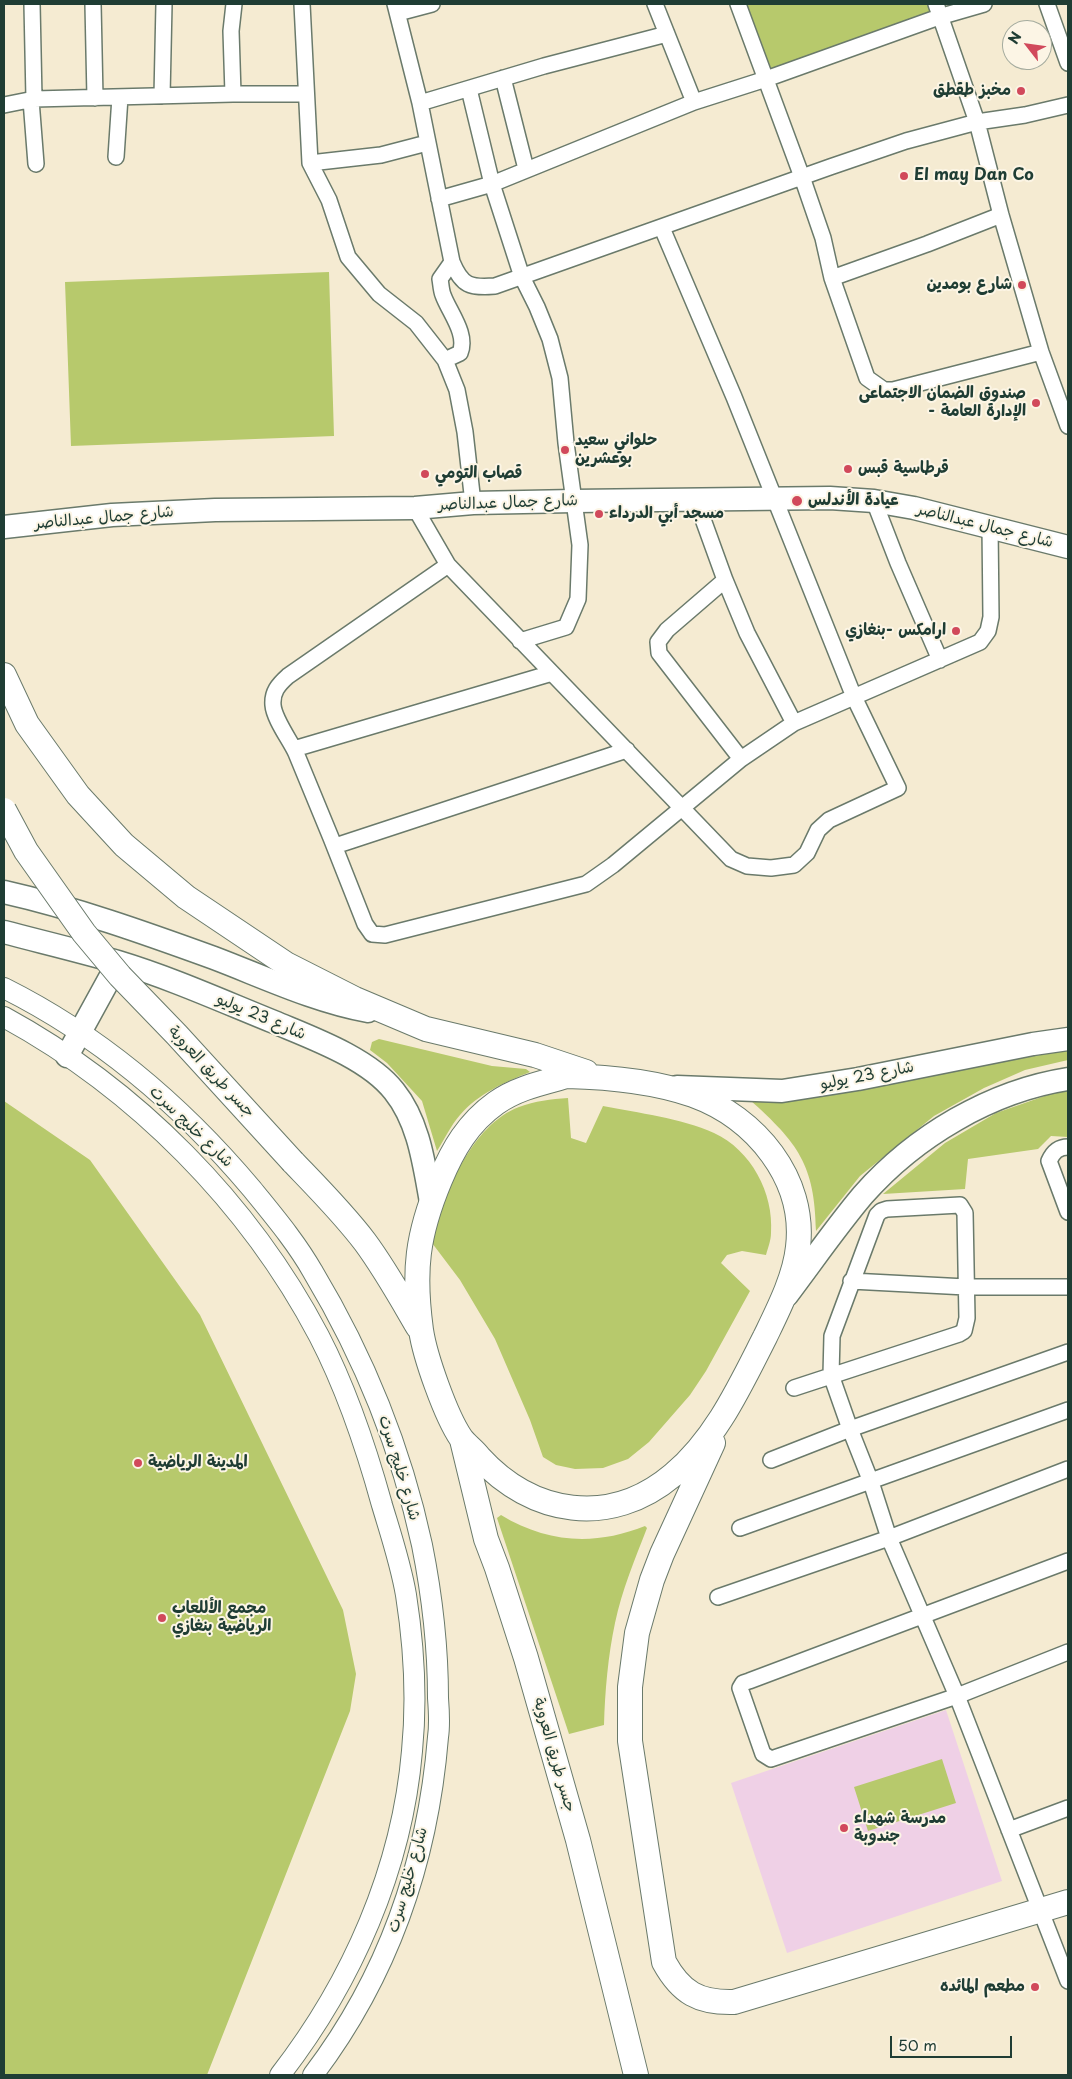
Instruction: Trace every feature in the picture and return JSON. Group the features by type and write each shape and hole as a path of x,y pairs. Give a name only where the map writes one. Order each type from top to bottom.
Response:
{"highway":[{"path":"4,675 27,724 78,795 124,845 186,897 286,964 320,983 393,1016 426,1029 536,1055 599,1076"},
{"name":"جسر طريق العروبة","path":"4,810 26,850 84,933 120,976 330,1200 364,1242 394,1286 421,1332"},
{"path":"733,1401 704,1442 674,1475 649,1492 632,1500 595,1509 560,1506 527,1495 499,1477 461,1438 438,1390 421,1332 417,1260 420,1240 431,1202 452,1152 472,1124 497,1102 529,1086 567,1076 599,1076 633,1080 695,1096 722,1109 766,1145 786,1174 796,1204 799,1236 798,1252 781,1304 733,1401 670,1537 652,1580 638,1633 631,1678 630,1741 664,1962 673,1978 685,1990 700,1999 716,2003 734,2002 1068,1902"},
{"name":"جسر طريق العروبة","path":"461,1438 486,1539 498,1568 523,1649 578,1840 636,2075"}],"main road":[{"name":"شارع جمال عبدالناصر","path":"4,527 112,515 215,510 415,508 473,503 574,501 830,498 874,501 914,508 1068,547"},
{"path":"4,892 68,908 214,958 326,1000 393,1016"},
{"name":"شارع 23 يوليو","path":"4,932 118,963 192,988 336,1050 371,1070 394,1091 411,1118 421,1150 431,1202"},
{"path":"67,1056 118,963"},
{"name":"شارع خليج سرت","path":"4,988 40,1007 80,1033 140,1078 190,1122 229,1162 278,1221 312,1270 369,1378 397,1450 413,1505 427,1569 435,1625 439,1734 432,1789 408,1894 389,1946 364,1999 336,2044 313,2075"},
{"name":"شارع خليج سرت","path":"4,1017 67,1056 129,1103 209,1179 249,1227 290,1286 319,1336 345,1392 369,1459 396,1550 406,1595 414,1700 412,1751 403,1809 379,1898 356,1954 322,2017 280,2075"},
{"name":"شارع 23 يوليو","path":"664,1087 782,1090 858,1079 1033,1044 1068,1039"},
{"path":"781,1304 864,1194 897,1162 929,1137 1001,1097 1047,1082 1068,1079"}],"street":[{"path":"32,4 36,164"},
{"path":"93,4 95,98"},
{"path":"162,96 164,4"},
{"path":"233,94 232,31 234,4"},
{"path":"302,4 305,94 310,163 329,200 348,257 379,294 416,323 445,360 457,390 466,432 473,503"},
{"path":"432,4 397,9 420,103 452,262 458,277 468,285 494,286 522,277 802,176 906,142 976,122 1025,116 1068,105"},
{"path":"655,4 694,102"},
{"path":"738,4 802,176 822,238 832,278 867,378 884,390 893,390 1040,352"},
{"path":"439,199 492,184 694,102 766,79 938,10 984,4"},
{"path":"1048,4 1068,63"},
{"path":"938,10 976,122 1040,352 1068,426"},
{"path":"420,103 544,66 667,34"},
{"path":"503,78 526,169"},
{"path":"469,89 492,184 522,277 550,339 560,378 566,444 580,545 578,599 566,627 520,641"},
{"path":"4,105 33,100 233,94 305,94"},
{"path":"116,157 120,97"},
{"path":"310,163 381,155 427,143"},
{"path":"832,278 1001,215"},
{"path":"415,508 448,565 731,859 748,866 771,868 794,865 807,852 818,830 829,820 898,788 854,697 776,498 662,228"},
{"path":"445,360 460,352 463,346 458,326 443,295 440,279 452,262"},
{"path":"696,500 724,580 748,633 794,723"},
{"path":"874,501 898,563 940,660"},
{"path":"448,565 277,686 273,697 273,708 294,749 336,846 364,924 372,934 385,936 586,884 613,865 741,759 794,723 980,642 988,631 991,616 990,526"},
{"path":"724,580 667,630 658,642 659,653 741,759"},
{"path":"294,749 552,673"},
{"path":"336,846 627,750"},
{"path":"1068,1147 1061,1147 1052,1152 1049,1161 1068,1212"},
{"path":"794,1388 831,1375 959,1334 964,1331 967,1318 965,1213 963,1208 956,1204 881,1211 874,1220 832,1336 830,1346 831,1375 871,1482 889,1538 957,1696 1068,1981"},
{"path":"851,1281 966,1287 1068,1287"},
{"path":"771,1460 850,1429 1068,1352"},
{"path":"740,1528 1068,1410"},
{"path":"718,1597 889,1538 1068,1469"},
{"path":"1068,1561 744,1683 740,1688 763,1754 771,1758 957,1696 1068,1652"},
{"path":"1009,1830 1068,1808"}],"shaded area":[{"path":"946,1710 1002,1881 787,1953 731,1783"}],"green space":[{"path":"739,4 936,4 942,25 766,79"},
{"path":"329,272 334,436 71,446 65,282"},
{"path":"379,1039 492,1066 526,1069 530,1072 502,1084 475,1101 457,1119 437,1151 422,1101 387,1063 370,1050 372,1042"},
{"path":"1068,1050 1068,1060 1025,1070 984,1088 934,1116 860,1176 816,1231 812,1189 801,1157 780,1129 750,1100 972,1067"},
{"path":"1062,1090 1068,1090 1068,1137 1051,1136 1038,1149 968,1159 965,1189 883,1194 945,1143 996,1113"},
{"path":"568,1098 571,1138 586,1143 603,1106 688,1123 714,1133 739,1150 758,1174 769,1203 771,1218 771,1236 766,1255 742,1251 727,1255 721,1263 750,1291 706,1371 690,1395 649,1442 628,1459 603,1468 575,1469 556,1465 543,1457 530,1420 495,1339 460,1280 429,1239 443,1202 462,1163 487,1129 502,1116 519,1107 531,1103"},
{"name":"المدينة الرياضية","path":"4,1101 90,1160 200,1315 343,1610 356,1674 350,1711 207,2075 4,2075"},
{"path":"501,1515 536,1531 572,1538 608,1537 645,1526 647,1528 633,1563 615,1623 607,1674 604,1725 569,1734 497,1518"},
{"path":"942,1759 956,1803 868,1831 854,1787"}],"place":[{"name":"مخبز طقطق","path":"1021,91"},
{"name":"El may Dan Co","path":"904,176"},
{"name":"شارع بومدين","path":"1022,285"},
{"name":"صندوق الضمان الاجتماعى - الإدارة العامة","path":"1036,403"},
{"name":"حلواني سعيد بوعشرين","path":"565,450"},
{"name":"قرطاسية قبس","path":"848,469"},
{"name":"قصاب التومي","path":"425,474"},
{"name":"عيادة الأندلس","path":"797,501"},
{"name":"مسجد أبي الدرداء","path":"599,514"},
{"name":"ارامكس -بنغازي","path":"956,631"},
{"name":"المدينة الرياضية","path":"138,1463"},
{"name":"مجمع الأللعاب الرياضية بنغازي","path":"162,1618"},
{"name":"مدرسة شهداء جندوبة","path":"844,1828"},
{"name":"مطعم المائده","path":"1035,1987"}]}
